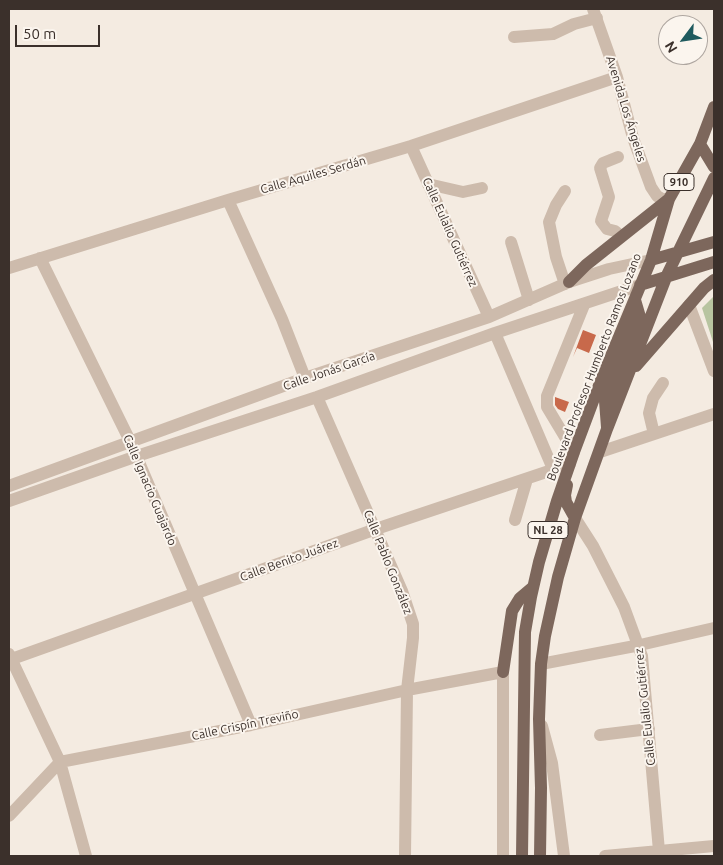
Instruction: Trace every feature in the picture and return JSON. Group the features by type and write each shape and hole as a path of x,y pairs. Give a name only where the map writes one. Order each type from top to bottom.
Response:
{"main road":[{"name":"Boulevard Profesor Humberto Ramos Lozano","path":"522,856 525,632 533,586 557,501 601,380 651,260 669,199 700,144 714,107"},
{"path":"700,144 714,167"},
{"name":"910","path":"678,253 714,178"},
{"path":"567,283 621,236 669,199"},
{"path":"651,260 714,242"},
{"name":"NL 28","path":"540,856 539,719 541,664 550,608 575,518 607,430 678,253"},
{"path":"640,285 714,262"},
{"path":"630,374 704,288 714,280"},
{"path":"607,430 605,401 640,317 635,300"},
{"path":"571,462 565,498 575,518"},
{"path":"504,672 512,611 520,598 533,586"}],"street":[{"path":"514,37 553,34 595,14"},
{"name":"Avenida Los Ángeles","path":"595,14 617,78 633,138 651,187 657,196 662,199 669,199"},
{"name":"Calle Aquiles Serdán","path":"9,268 411,146 617,78"},
{"name":"Calle Eulalio Gutiérrez","path":"411,146 489,317"},
{"path":"618,157 603,163 600,168 609,197 601,221 607,229 615,231 621,236"},
{"path":"428,184 463,192 482,188"},
{"path":"566,191 556,205 549,222 556,257 567,283"},
{"path":"228,200 282,319 305,378"},
{"path":"511,242 530,300"},
{"name":"Calle Ignacio Guajardo","path":"40,258 137,456 251,725"},
{"name":"Calle Jonás García","path":"9,486 305,378 489,317 567,283 608,268 651,260"},
{"name":"Calle Jonás García","path":"9,501 137,456 317,397 495,333 640,285"},
{"path":"571,462 547,407 547,396 584,305"},
{"path":"689,305 714,371"},
{"path":"495,333 553,469"},
{"path":"654,434 649,413 653,398 663,383"},
{"name":"Calle Pablo González","path":"317,397 376,529 402,591 413,624 407,690 404,856"},
{"path":"600,452 714,414"},
{"name":"Calle Benito Juárez","path":"9,657 376,529 527,479 571,462"},
{"path":"515,520 527,479"},
{"name":"Calle Eulalio Gutiérrez","path":"575,518 610,578 640,645 660,851"},
{"path":"541,664 640,645 714,628"},
{"path":"9,657 60,762 86,856"},
{"path":"502,856 504,672"},
{"name":"Calle Crispín Treviño","path":"60,762 251,725 407,690 504,672"},
{"path":"539,719 552,763 564,856"},
{"path":"600,735 649,729"},
{"path":"9,816 60,762"},
{"path":"605,856 714,846"}],"green space":[{"path":"714,296 714,345 702,308"}],"building":[{"path":"583,330 596,335 589,353 577,348 573,357"},
{"path":"555,397 569,402 565,412 558,409 555,405"}]}
